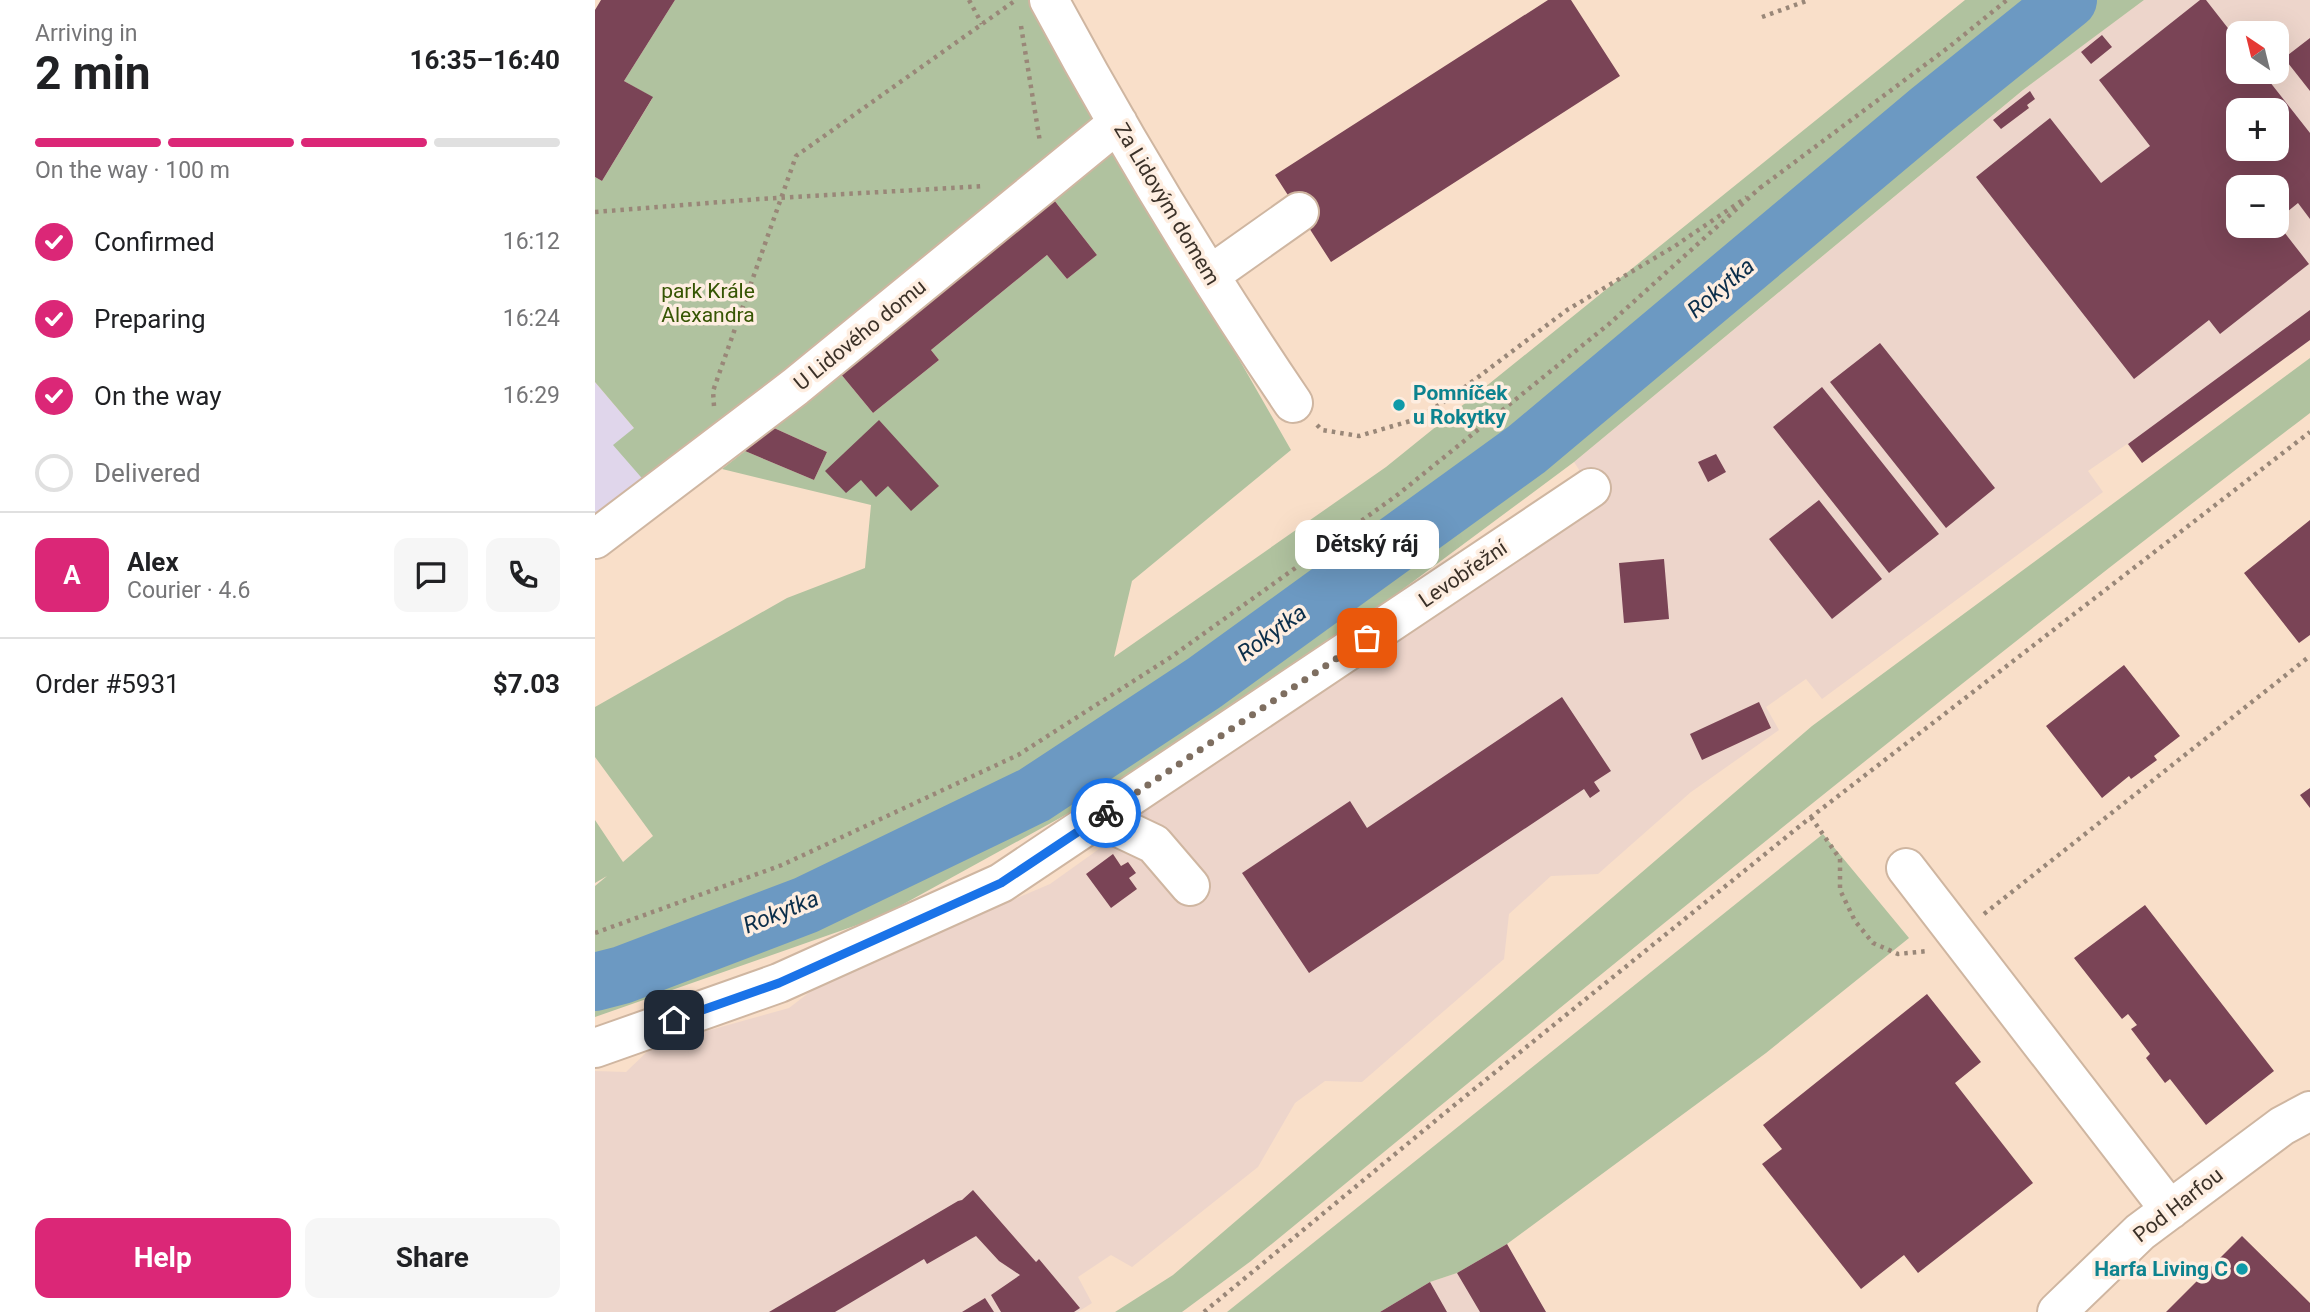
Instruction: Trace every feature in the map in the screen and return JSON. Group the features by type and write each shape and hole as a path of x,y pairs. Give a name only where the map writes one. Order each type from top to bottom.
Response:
{"street":[{"name":"Za Lidovým domem","path":"1049,0 1118,123 1210,275 1293,402"},
{"name":"U Lidového domu","path":"595,538 729,438 1118,123"},
{"path":"1210,275 1299,212"},
{"name":"Levobřežní","path":"595,1048 779,983 1001,883 1591,488"},
{"path":"1099,818 1154,844 1190,886"},
{"path":"1906,868 2170,1210"},
{"name":"Pod Harfou","path":"2057,1312 2140,1232 2282,1126 2310,1111"}],"path":[{"path":"969,0 982,24"},
{"path":"729,438 713,404 713,391 796,156 1016,0 1047,182"},
{"path":"1762,18 1809,0"},
{"path":"1293,402 1322,430 1359,436 1417,419 1453,396 1567,310 1675,246 1761,187 1949,47 2007,0"},
{"path":"595,212 759,199 991,186"},
{"path":"595,933 782,865 1018,755 1171,657 1396,496 1609,324 1761,187"},
{"path":"1204,1312 1456,1103 1811,817 2310,432"},
{"path":"1811,817 1840,859 1840,890 1855,920 1873,943 1898,954 1923,953 1945,945 2310,656"}],"shaded area":[{"path":"2144,0 2310,0 2310,340 2142,463 2127,444 2088,471 2103,492 1822,699 1806,679 1766,707 1779,730 1691,792 1598,874 1551,876 1509,914 1504,959 1362,1082 1325,1081 1295,1103 1258,1167 1132,1267 1111,1255 1078,1277 1092,1303 1078,1312 595,1312 595,1071 626,1072 653,1046 789,1008 824,981 1050,884 1106,844 1125,816 1591,488 1574,462 2033,82","holes":["1113,855 1121,866 1128,862 1136,872 1129,878 1137,889 1111,908 1087,874"]},
{"path":"595,382 634,428 647,484 595,523"},
{"path":"1507,1244 1546,1312 1380,1312 1430,1282 1457,1273"}],"green space":[{"name":"park Krále Alexandra","path":"675,0 1034,0 1102,115 647,484 613,445 634,428 595,382 595,177 602,181 652,99 624,81"},
{"path":"1965,0 2144,0 2023,90 1574,462 1395,595 1069,813 880,917 595,1017 595,886 607,876 595,883 595,820 623,862 653,836 595,757 595,707 787,598 865,568 871,505 722,469 745,451 814,480 827,452 774,428 840,373 873,413 939,360 931,350 1047,255 1067,279 1097,255 1054,200 1118,148 1291,450 1132,581 1114,657 1386,467"},
{"path":"2310,358 2310,413 1909,726 1251,1261 1182,1312 1115,1312 1173,1275 1812,726"},
{"path":"1823,834 1909,938 1766,1053 1507,1244 1457,1273 1430,1282 1380,1312 1227,1312"}],"building":[{"path":"601,0 675,0 624,81 653,97 602,181 595,177 595,10"},
{"path":"1548,0 1571,0 1620,76 1331,262 1275,175"},
{"path":"2200,0 2206,0 2226,26 2226,84 2271,84 2282,98 2226,98 2226,161 2289,161 2289,106 2310,133 2310,219 2298,203 2289,210 2289,175 2226,175 2226,238 2289,238 2309,264 2220,334 2209,320 2134,379 1976,177 2050,118 2101,183 2150,146 2099,80"},
{"path":"2102,35 2112,47 2091,64 2081,52"},
{"path":"2310,38 2310,91 2289,64 2289,54"},
{"path":"2030,91 2035,99 2027,105 2029,108 2001,129 1993,120"},
{"path":"1054,200 1097,255 1067,279 1047,255 931,350 939,360 873,413 840,373"},
{"path":"2310,310 2310,340 2142,463 2128,444"},
{"path":"1880,343 1995,488 1946,528 1830,382"},
{"path":"1822,387 1939,534 1889,573 1773,427"},
{"path":"879,420 939,486 911,511 888,486 876,497 861,480 846,493 825,471"},
{"path":"774,428 827,452 814,480 745,451"},
{"path":"1716,454 1726,472 1708,482 1698,462"},
{"path":"1819,500 1882,579 1832,619 1769,539"},
{"path":"2310,520 2310,635 2299,643 2244,573"},
{"path":"1664,559 1669,619 1624,623 1619,563"},
{"path":"2124,665 2180,736 2154,756 2157,760 2131,779 2129,776 2102,798 2046,726"},
{"path":"1562,697 1611,771 1594,782 1600,791 1590,798 1584,789 1309,973 1242,873 1350,801 1367,828"},
{"path":"1759,702 1771,728 1702,760 1690,734"},
{"path":"2310,788 2310,808 2300,795"},
{"path":"1113,854 1121,866 1128,862 1136,873 1129,878 1137,889 1111,908 1086,874"},
{"path":"2145,905 2274,1071 2206,1125 2170,1079 2165,1083 2146,1058 2150,1054 2131,1029 2137,1025 2128,1014 2122,1019 2074,958"},
{"path":"1927,994 1981,1062 1955,1083 2033,1183 1918,1273 1904,1255 1861,1289 1762,1164 1782,1149 1763,1125"},
{"path":"973,1190 1036,1262 1039,1259 1080,1308 1074,1312 1001,1312 991,1295 1020,1275 999,1261 976,1236 927,1264 924,1259 835,1312 769,1312 962,1200"},
{"name":"Harfa Living C","path":"2242,1236 2310,1303 2310,1312 2166,1312"},
{"path":"1507,1244 1546,1312 1480,1312 1457,1273"},
{"path":"1430,1282 1447,1312 1380,1312"},
{"path":"985,1298 994,1312 962,1312"}],"waterway":[{"name":"Rokytka","path":"595,982 622,975 806,905 1034,795 1204,683 1527,449 1930,111 2068,0"}],"way so far":[{"path":"1106,813 1367,638"}],"place":[{"name":"Pomníček u Rokytky","path":"1399,405"},
{"name":"Dětský ráj","path":"1367,638"},
{"name":"Harfa Living C","path":"2242,1269"}],"route":[{"path":"674,1020 779,983 1001,883 1106,813"}]}
